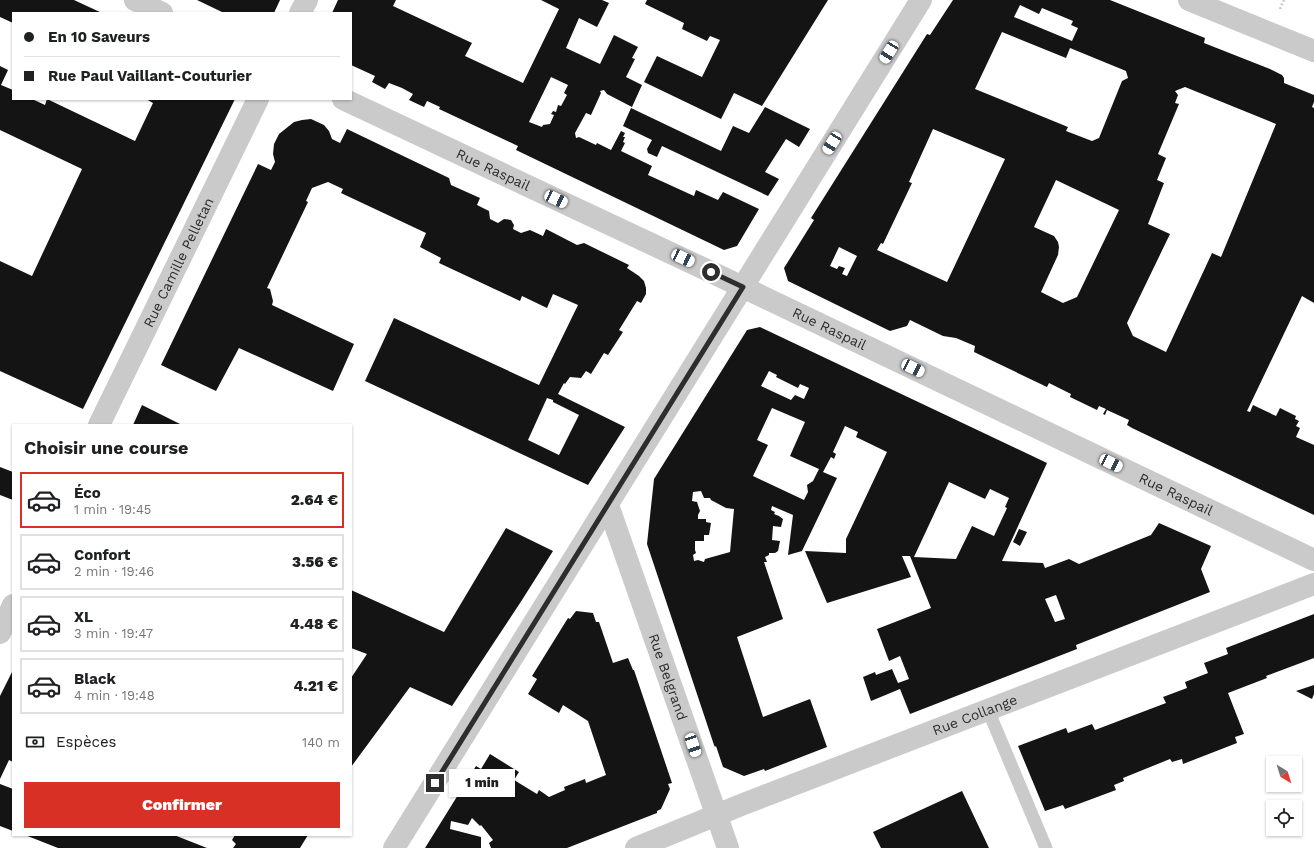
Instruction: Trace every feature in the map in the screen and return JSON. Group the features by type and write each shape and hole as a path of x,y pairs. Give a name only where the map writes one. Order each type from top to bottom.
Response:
{"street":[{"path":"135,0 160,12"},
{"path":"301,12 307,0"},
{"path":"394,848 921,0"},
{"path":"1188,0 1314,51"},
{"name":"Rue Camille Pelletan","path":"99,424 258,100"},
{"name":"Rue Raspail","path":"345,100 743,287 1314,560"},
{"name":"Rue Belgrand","path":"608,505 728,848"},
{"name":"Rue Collange","path":"636,848 741,805 1314,584"},
{"path":"0,633 12,607"}],"lane":[{"path":"988,710 1046,848"}],"building":[{"path":"0,0 74,0 100,12 12,12 12,23 0,17"},
{"path":"197,0 280,0 274,12 222,12"},
{"path":"338,0 396,0 393,6 472,43 465,56 523,83 559,9 541,0 602,0 609,3 597,27 579,18 566,48 600,64 614,35 638,47 632,58 635,59 626,77 642,85 632,107 607,94 604,90 600,91 601,93 591,115 586,113 575,133 576,138 579,137 596,145 597,143 611,150 621,131 625,133 623,142 625,143 621,151 652,166 648,175 694,196 696,190 718,200 723,192 759,209 737,246 724,250 516,150 518,146 439,109 440,107 427,101 424,107 409,100 413,94 402,88 389,83 385,89 372,82 375,76 352,65 352,12 332,12","holes":["551,77 568,85 564,93 567,95 561,106 558,105 556,112 553,111 551,114 554,115 550,124 543,125 542,127 529,122"]},
{"path":"647,0 828,0 762,106 734,93 721,119 644,82 657,56 702,77 720,40 710,36 707,41 682,29 684,23 645,4"},
{"path":"953,0 1110,0 1205,38 1204,43 1270,69 1282,75 1284,78 1284,83 1314,95 1312,107 1314,108 1314,303 1302,296 1247,411 1250,412 1253,405 1276,416 1280,408 1296,416 1295,419 1299,421 1296,426 1300,428 1296,437 1314,445 1314,515 1132,428 1127,425 1129,420 1107,410 1105,415 1103,414 1106,409 1099,406 1097,410 1070,397 1071,394 1049,383 1047,387 974,352 975,346 956,338 943,336 910,320 907,326 890,331 788,281 784,268 814,220 811,218 927,34 930,35","holes":["1020,5 1039,14 1042,8 1073,21 1071,25 1078,28 1072,41 1014,17","1002,32 1066,58 1070,48 1126,71 1128,78 1122,81 1099,138 1092,141 1066,131 1068,127 975,89","1185,87 1276,124 1221,257 1212,253 1166,352 1133,336 1127,323 1170,234 1148,224 1164,183 1157,180 1166,158 1158,154 1179,104 1175,103 1178,95 1175,91","933,129 1005,159 947,282 877,250 881,243 883,244 912,183 909,182","1056,180 1119,210 1077,297 1063,303 1041,292 1058,255 1058,242 1054,236 1034,227","839,247 857,256 847,276 842,274 845,268 839,266 837,269 830,266"]},
{"path":"0,66 8,70 1,85 12,90 12,100 34,100 45,105 47,100 49,100 135,141 153,103 148,100 235,100 83,409 0,371 0,261 32,276 82,169 0,130"},
{"path":"765,107 810,129 799,147 786,139 765,172 779,179 768,196 662,146 657,157 648,153 647,149 652,140 623,126 631,108 721,151 733,126 749,133"},
{"path":"311,119 324,125 329,131 332,139 340,143 347,129 449,178 451,185 480,198 477,205 489,211 490,219 498,223 504,219 511,220 514,225 513,229 521,233 530,230 543,236 546,229 577,245 584,243 629,265 627,268 644,281 646,294 641,303 637,301 619,330 623,332 608,355 604,353 591,374 586,371 581,378 570,377 565,384 564,383 558,394 625,427 588,485 365,381 394,318 539,385 578,305 553,294 547,308 522,296 520,301 439,263 441,258 420,247 426,233 341,193 343,189 328,182 312,188 306,201 308,202 267,288 270,289 273,301 272,305 354,344 333,391 239,348 216,391 161,365 258,164 271,170 275,162 273,154 274,144 279,134 294,122","holes":["547,398 553,400 553,402 579,415 559,455 528,440"]},
{"path":"760,327 1047,463 1002,561 1043,563 1045,568 1069,559 1079,564 1151,535 1159,523 1211,546 1201,569 1210,592 1076,645 1077,649 910,714 900,689 871,701 863,677 875,672 876,675 892,669 898,683 909,679 900,656 889,661 877,629 931,608 910,556 902,556 911,577 827,603 805,551 846,553 846,539 887,452 856,437 858,432 845,426 833,452 836,454 834,459 831,457 823,472 837,478 802,551 788,555 793,515 772,506 771,510 775,512 774,514 783,519 781,527 773,526 772,540 780,541 778,551 775,553 769,553 769,555 765,557 767,562 764,562 783,619 737,637 763,717 810,699 827,747 765,771 764,769 744,776 723,767 716,746 715,747 714,745 647,544 654,479 747,330","holes":["769,371 777,375 776,377 798,388 800,384 809,388 804,399 795,395 791,400 761,386","772,408 805,422 790,456 819,469 813,481 807,485 808,492 804,500 753,476 768,445 757,440","949,482 985,499 990,489 1009,498 1005,507 1007,508 994,536 972,526 956,559 914,557","701,491 704,498 710,498 726,508 734,509 730,552 705,559 704,562 698,560 694,561 693,555 696,553 695,541 704,541 704,535 709,535 711,523 706,522 706,519 698,519 700,511 697,502 692,501 693,492","1056,595 1065,619 1055,622 1045,599"]},
{"path":"142,405 180,424 133,424"},
{"path":"0,467 12,472 12,500 0,495"},
{"path":"506,528 553,551 452,706 410,687 352,766 352,676 367,654 352,648 352,590 444,632"},
{"path":"1019,529 1027,532 1020,546 1013,542"},
{"path":"576,611 593,613 596,622 599,622 613,663 628,658 634,670 672,783 668,784 670,789 661,809 657,811 657,813 567,848 491,848 489,843 493,840 481,825 480,826 472,818 468,825 451,821 450,829 481,837 481,848 425,848 476,766 481,769 490,754 519,772 514,780 537,794 539,790 549,797 565,790 564,787 585,779 586,783 606,775 588,721 563,705 559,713 528,694 537,679 532,676 568,618 570,619"},
{"path":"1314,614 1314,658 1266,676 1267,678 1228,693 1244,734 1235,737 1237,743 1183,764 1182,759 1172,762 1170,759 1123,778 1124,781 1114,785 1116,790 1065,809 1063,805 1045,811 1018,746 1066,728 1068,733 1092,724 1095,730 1166,703 1163,697 1187,688 1185,682 1208,673 1204,663 1228,654 1226,648"},
{"path":"12,672 12,762 9,760 0,779 0,696"},
{"path":"1314,685 1314,694 1312,699 1296,691"},
{"path":"0,784 12,789 12,831 0,826"},
{"path":"962,791 989,848 881,848 873,832"},
{"path":"28,836 177,836 207,848 58,848"},
{"path":"234,836 307,836 300,848 233,848 236,844 232,840"}],"route":[{"path":"435,783 743,287 711,272"}]}
